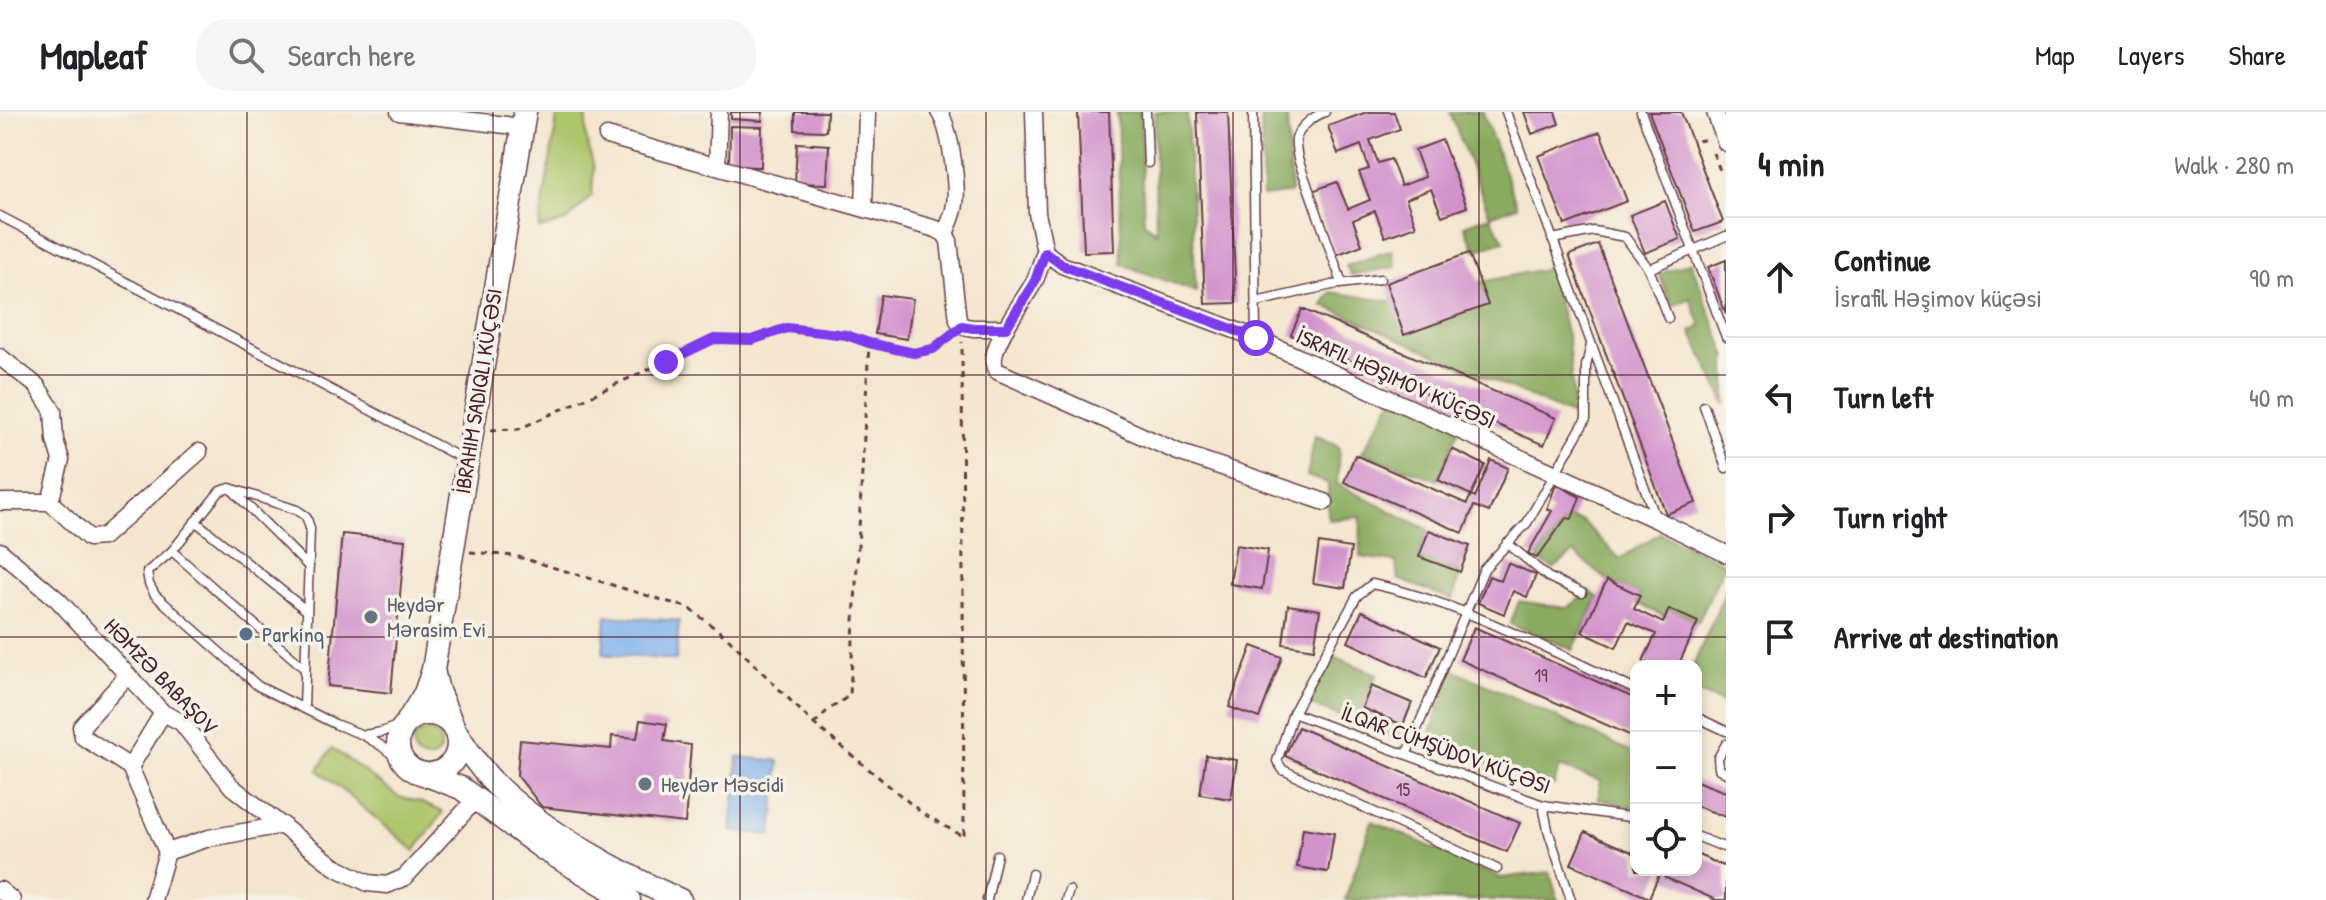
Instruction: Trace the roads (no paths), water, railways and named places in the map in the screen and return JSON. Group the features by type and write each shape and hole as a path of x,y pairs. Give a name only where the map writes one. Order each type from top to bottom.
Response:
{"street":[{"path":"399,112 524,120 433,670 425,693 401,729 399,752 414,770 461,788 542,848 629,900"},
{"path":"717,166 719,112"},
{"path":"864,208 867,112"},
{"path":"939,112 946,124 956,191 953,213 945,234"},
{"path":"1034,112 1037,213 1045,252 1035,281 1006,328 993,357 993,366 997,371 1178,452 1325,502"},
{"path":"1715,112 1726,143"},
{"path":"607,136 936,229 945,234 949,241 958,320 962,326 1006,328"},
{"name":"İSRAFIL HƏŞIMOV KÜÇƏSI","path":"1045,252 1062,265 1256,338 1726,554"},
{"path":"0,357 37,386 53,411 55,440 61,460 50,502"},
{"path":"2,502 50,502 89,538 103,537 199,452"},
{"name":"HƏMZƏ BABAŞOV","path":"0,551 58,600 163,713 181,722 232,787 335,867 368,883 387,885 405,877 477,798"},
{"path":"414,770 437,773 450,765 458,751 456,731 438,691 433,670"},
{"path":"128,675 81,727 83,737 130,767 167,852 153,900"},
{"path":"130,767 163,713"},
{"path":"406,723 420,714 435,714 449,721 472,758 497,787 521,807 598,858 680,900"},
{"path":"167,852 209,838 283,825"},
{"path":"0,890 12,900"}],"lane":[{"path":"1146,112 1148,163"},
{"path":"1253,112 1256,338"},
{"path":"1325,112 1303,127 1296,139 1298,159 1342,283"},
{"path":"1506,112 1657,520"},
{"path":"1641,112 1726,337"},
{"path":"0,216 466,460"},
{"path":"1552,239 1594,231 1625,237 1649,269 1668,318"},
{"path":"1649,269 1726,236"},
{"path":"1256,302 1342,283 1380,279"},
{"path":"1407,753 1484,569 1527,523 1586,419 1586,366 1591,345"},
{"path":"1704,406 1726,468"},
{"path":"230,488 309,567"},
{"path":"304,708 310,528 306,516 297,510 230,488 220,491 172,551 147,572 155,595 258,686 335,724 363,735 414,770"},
{"path":"195,521 307,611"},
{"path":"1507,543 1548,577 1582,593"},
{"path":"172,551 305,669"},
{"path":"1497,869 1283,770 1277,761 1293,713 1357,596 1372,584 1392,588 1466,613 1630,687"},
{"name":"İLQAR CÜMŞÜDOV KÜÇƏSI","path":"1293,713 1543,805 1630,817"},
{"path":"1702,720 1726,731"},
{"path":"363,735 406,723"},
{"path":"1726,744 1718,758 1719,769 1726,773"},
{"path":"1543,805 1571,900"},
{"path":"1702,838 1726,848"},
{"path":"987,900 997,855"},
{"path":"1026,900 1032,874"},
{"path":"1066,900 1069,890"}],"water":[{"path":"606,616 679,621 676,660 603,654"},
{"path":"738,757 779,761 772,835 731,831"}],"place":[{"name":"Heydər Mərasim Evi","path":"371,617"},
{"name":"Parkinq","path":"246,634"},
{"name":"Heydər Məscidi","path":"645,784"}]}
